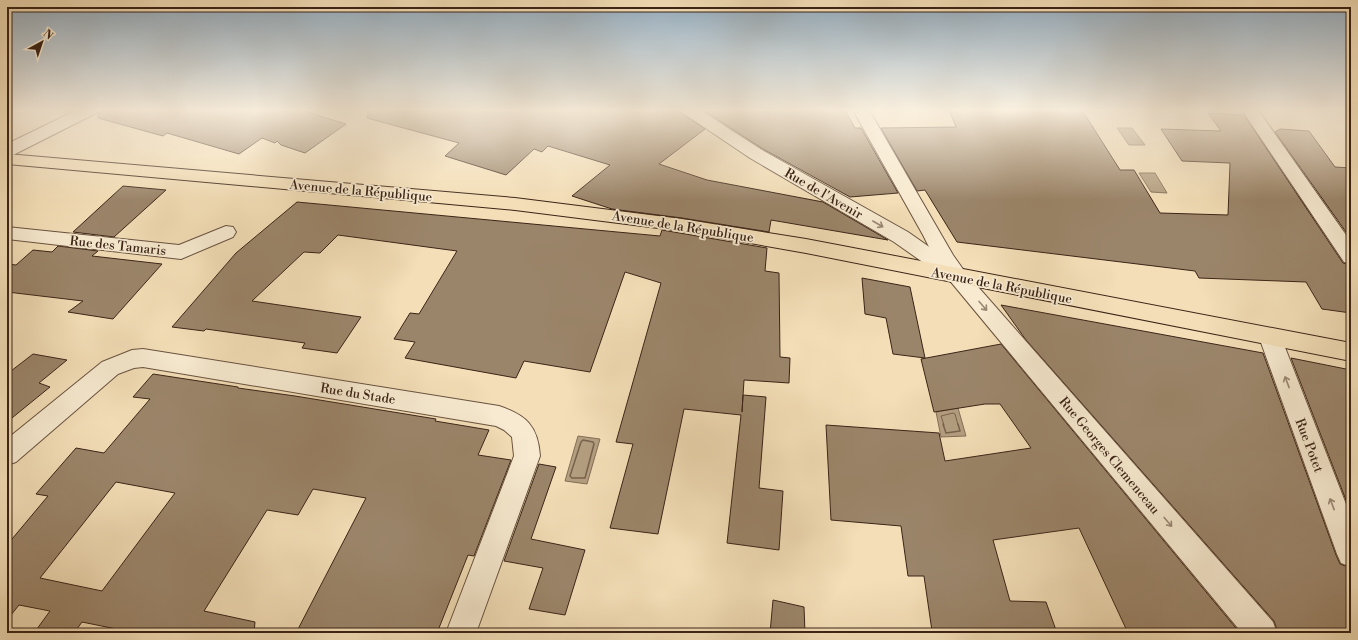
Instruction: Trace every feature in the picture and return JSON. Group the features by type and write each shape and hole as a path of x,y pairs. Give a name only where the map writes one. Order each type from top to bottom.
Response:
{"main road":[{"name":"Avenue de la République","path":"7,159 515,204 682,225 806,246 958,277 1351,352"}],"street":[{"path":"7,151 30,140"},
{"name":"Rue de l'Avenir","path":"734,140 756,154 901,237 958,277"},
{"path":"877,140 933,235 944,257 958,277"},
{"path":"1271,140 1351,256"},
{"name":"Rue des Tamaris","path":"7,232 180,252 226,232"},
{"name":"Rue Georges Clemenceau","path":"958,277 1262,633"},
{"name":"Rue Potet","path":"1270,337 1351,554"},
{"name":"Rue du Stade","path":"7,454 110,368 120,362 137,358 499,416 511,421 522,430 527,443 527,456 461,633"}],"water":[{"path":"1125,140 1141,140 1145,145 1129,145"},
{"path":"1139,173 1155,173 1167,193 1151,192"},
{"path":"958,408 966,436 941,437 936,412"},
{"path":"578,436 600,439 587,484 565,481"}],"building":[{"path":"191,140 259,140 239,154"},
{"path":"267,140 324,140 305,153 281,145 277,141 275,143"},
{"path":"447,140 691,140 659,164 707,180 823,202 888,240 771,220 769,232 682,218 612,209 572,196 610,165 548,146 542,152 534,149 506,175 445,156 459,143"},
{"path":"749,140 868,140 898,193 850,197"},
{"path":"888,140 1101,140 1120,170 1134,170 1160,213 1228,215 1230,163 1182,161 1168,140 1261,140 1343,263 1351,265 1351,313 1322,309 1306,282 1199,278 1195,271 957,242 925,190 917,191"},
{"path":"1281,140 1315,140 1335,167 1351,168 1351,239"},
{"path":"123,186 166,190 114,237 73,232"},
{"path":"297,202 660,236 662,230 767,248 765,271 779,273 780,357 790,358 789,383 744,380 743,395 766,397 759,488 783,491 779,550 727,543 741,415 684,409 658,534 610,528 633,444 616,442 661,283 625,272 590,372 524,361 516,378 405,358 415,342 394,339 410,313 419,314 457,251 338,235 320,253 304,252 252,301 361,317 337,353 302,348 305,343 206,329 204,331 172,327 236,253"},
{"path":"58,246 98,251 92,256 162,264 113,319 68,312 83,301 7,292 7,264 16,265 33,250 52,252"},
{"path":"862,278 910,287 925,358 893,354 886,318 865,314"},
{"path":"1001,305 1263,353 1336,555 1340,564 1351,568 1351,633 1278,633 1274,621 1026,340"},
{"path":"1001,344 1240,633 1128,633 1079,528 993,540 1010,601 1046,602 1057,633 932,631 924,576 908,576 901,526 831,520 826,425 939,433 945,461 1031,448 1000,404 985,404 934,412 921,359"},
{"path":"33,354 67,360 39,383 50,387 7,422 7,369 11,371"},
{"path":"1291,358 1351,370 1351,513"},
{"path":"153,374 436,419 435,421 489,430 478,455 511,460 474,556 468,555 437,633 296,633 366,498 313,489 298,515 267,510 204,611 255,622 254,633 136,633 82,622 74,633 34,633 50,611 19,605 7,620 7,545 48,496 36,494 76,448 104,453 150,399 133,397","holes":["116,482 175,493 102,591 40,578"]},
{"path":"539,464 556,467 531,539 585,550 565,615 529,609 543,568 504,561"},
{"path":"773,600 804,607 805,633 770,633"}]}
